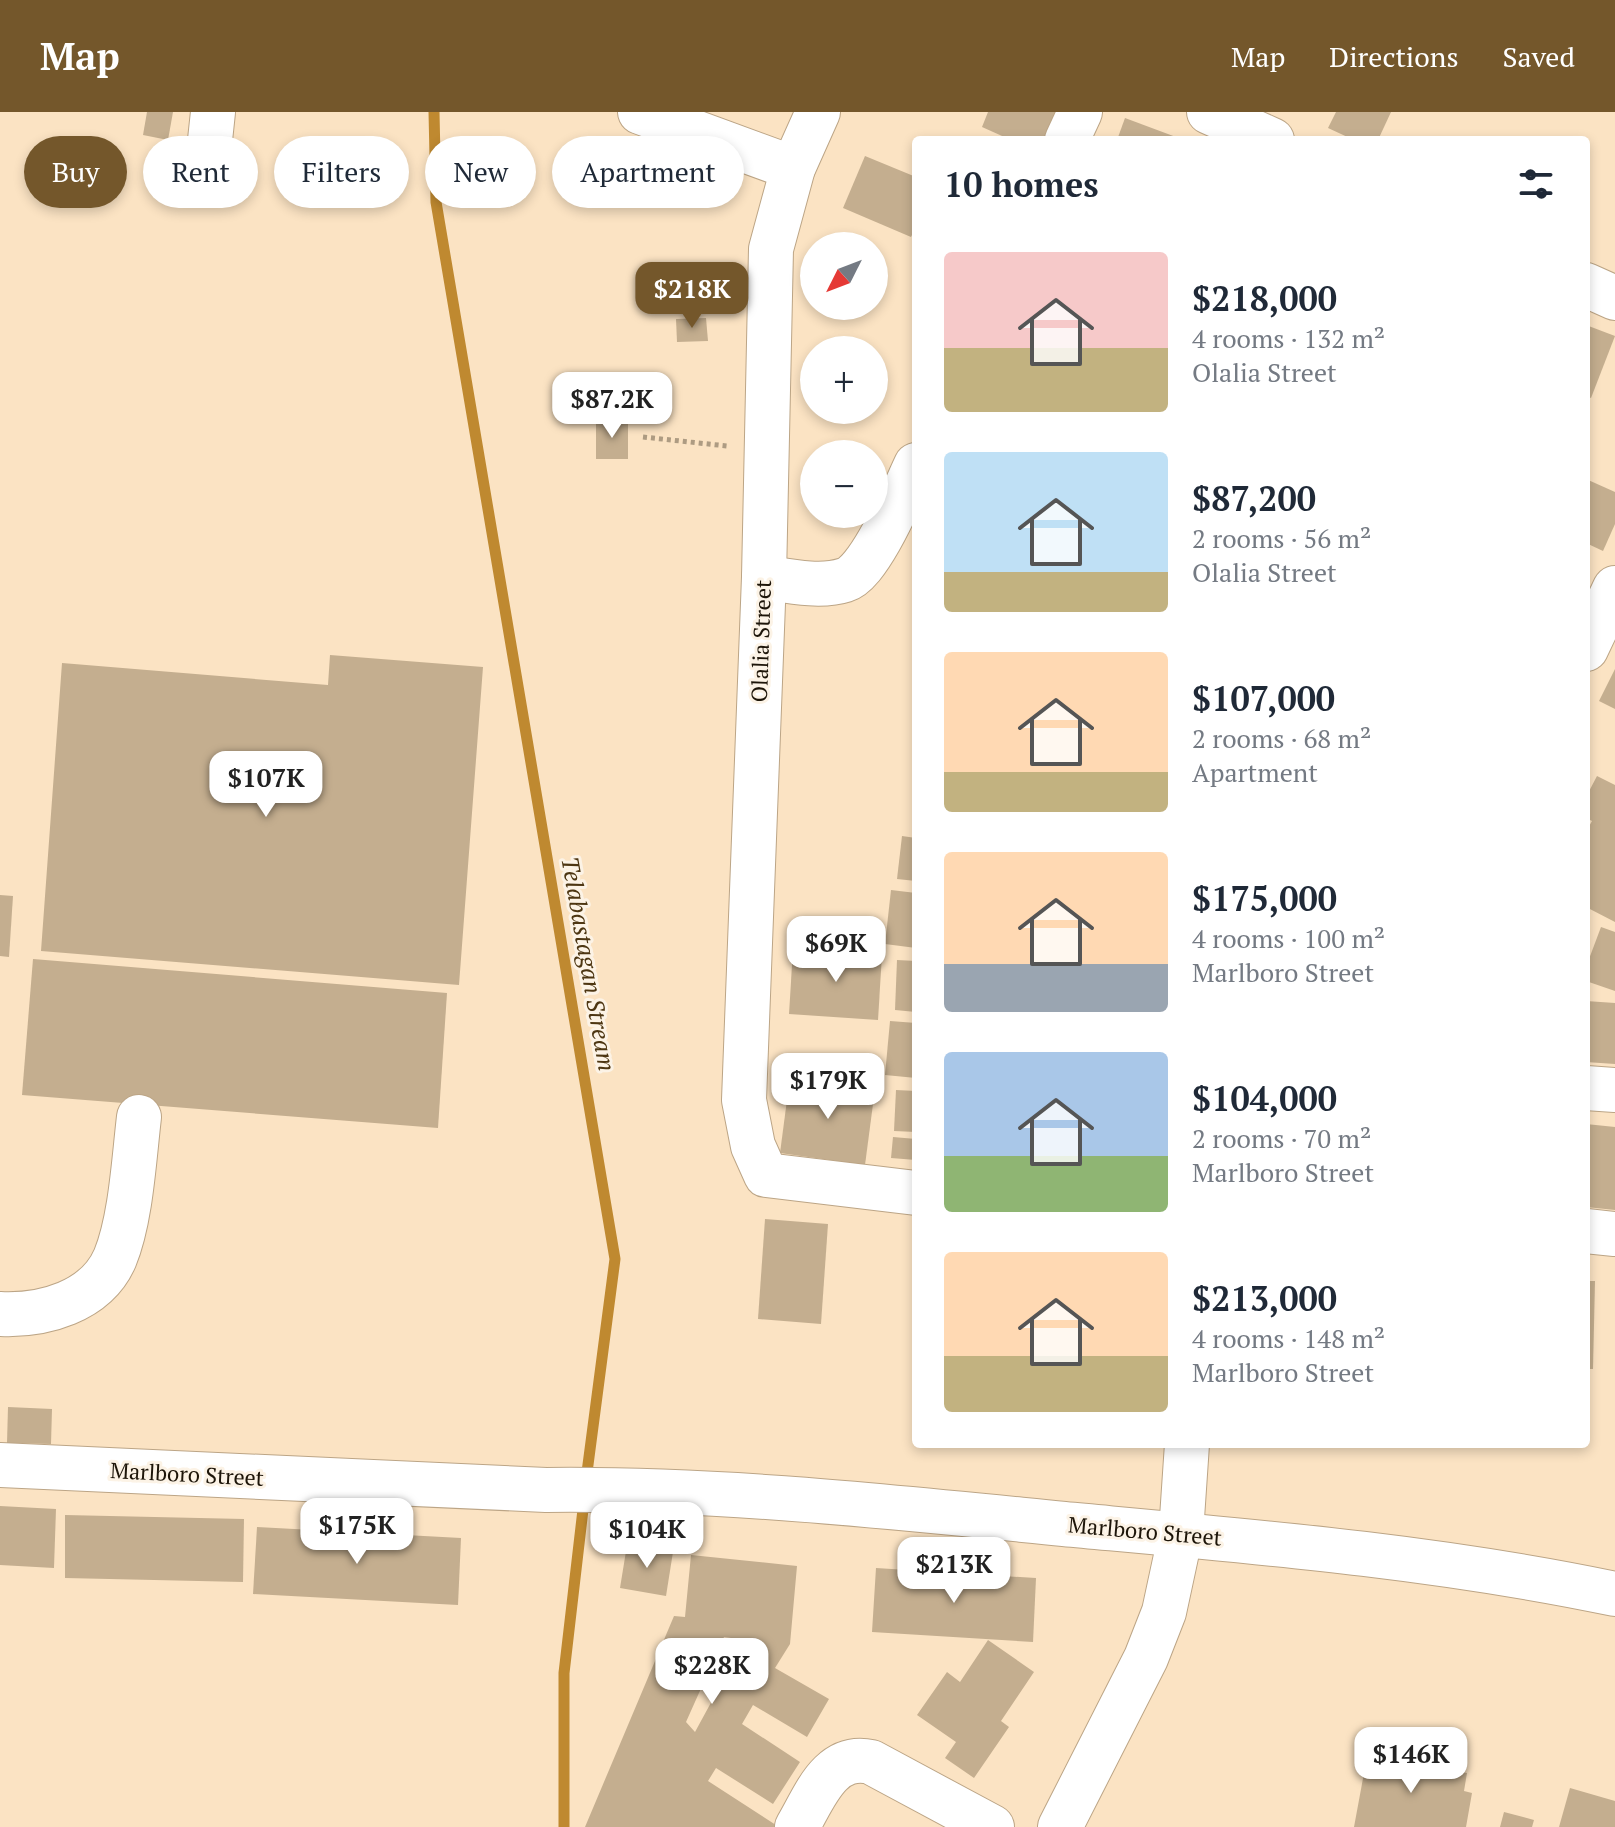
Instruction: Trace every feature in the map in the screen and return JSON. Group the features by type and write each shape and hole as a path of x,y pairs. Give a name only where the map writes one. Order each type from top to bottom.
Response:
{"street":[{"path":"210,136 213,112"},
{"path":"640,112 793,168"},
{"name":"Olalia Street","path":"818,112 793,168 771,249 764,577 744,1100 753,1146 766,1175 912,1193"},
{"path":"1069,136 1080,112"},
{"path":"1209,112 1263,136"},
{"path":"1590,287 1615,298"},
{"path":"764,577 819,583 847,580 863,569 912,473"},
{"path":"1590,641 1615,588"},
{"path":"1590,1088 1615,1090"},
{"path":"0,1314 51,1311 90,1291 114,1260 123,1227 139,1117"},
{"path":"1590,1231 1615,1234"},
{"path":"1060,1827 1146,1658 1164,1612 1181,1533 1187,1448"},
{"name":"Marlboro Street","path":"0,1465 546,1490 620,1489 837,1502 1181,1533 1519,1574 1615,1594"},
{"path":"797,1827 831,1774 840,1764 857,1759 871,1762 992,1827"}],"path":[{"path":"643,437 767,451"}],"building":[{"path":"147,112 173,112 169,136 143,135"},
{"path":"988,112 1062,112 1052,136 1002,136 982,127"},
{"path":"1336,112 1391,112 1380,136 1345,136 1328,128"},
{"path":"1125,118 1173,136 1118,136"},
{"path":"865,156 912,175 911,237 843,208"},
{"path":"706,318 708,341 677,342 676,319"},
{"path":"1590,327 1615,336 1590,398"},
{"path":"596,420 628,421 628,459 596,459"},
{"path":"1590,481 1615,492 1615,524 1603,551 1590,545"},
{"path":"330,655 483,667 459,985 41,951 62,663 328,685"},
{"path":"1615,669 1615,709 1599,701"},
{"path":"1597,776 1615,785 1615,922 1590,909 1590,789"},
{"path":"902,836 912,837 912,881 897,879"},
{"path":"891,890 912,893 912,947 885,944"},
{"path":"0,895 13,896 9,957 0,956"},
{"path":"1601,927 1615,932 1615,991 1590,982 1590,956"},
{"path":"793,949 882,955 878,1020 789,1014"},
{"path":"33,959 447,993 438,1128 22,1095"},
{"path":"897,960 912,961 912,1012 895,1010"},
{"path":"1590,1001 1615,1003 1615,1064 1590,1062"},
{"path":"890,1021 912,1023 912,1078 885,1075"},
{"path":"790,1077 875,1089 865,1165 780,1153"},
{"path":"896,1090 912,1091 912,1132 894,1131"},
{"path":"1590,1124 1615,1127 1615,1210 1590,1207"},
{"path":"893,1137 912,1139 912,1160 891,1158"},
{"path":"765,1219 828,1224 821,1324 758,1319"},
{"path":"1590,1281 1595,1281 1593,1369 1590,1369"},
{"path":"8,1407 52,1409 51,1444 7,1443"},
{"path":"0,1506 56,1509 54,1568 0,1565"},
{"path":"65,1515 244,1519 243,1582 65,1578"},
{"path":"257,1527 461,1538 458,1605 253,1594"},
{"path":"627,1545 673,1552 666,1596 620,1588"},
{"path":"691,1555 797,1566 790,1644 775,1668 829,1699 807,1737 753,1705 742,1724 800,1762 773,1804 716,1768 708,1781 779,1827 585,1827 674,1616 685,1617","holes":["724,1637 745,1640 695,1732 686,1722"]},
{"path":"876,1568 1036,1578 1033,1642 872,1632"},
{"path":"988,1640 1034,1672 1001,1721 1009,1727 974,1778 945,1758 956,1742 917,1715 947,1672 960,1682"},
{"path":"1369,1746 1383,1749 1381,1758 1467,1773 1464,1791 1472,1793 1466,1827 1354,1827"},
{"path":"1570,1788 1615,1801 1615,1827 1559,1827"},
{"path":"1504,1812 1534,1820 1532,1827 1500,1827"}],"waterway":[{"name":"Telabastagan Stream","path":"434,112 436,202 615,1259 586,1480"},
{"name":"Telabastagan Stream","path":"564,1827 564,1673 584,1501"}]}
